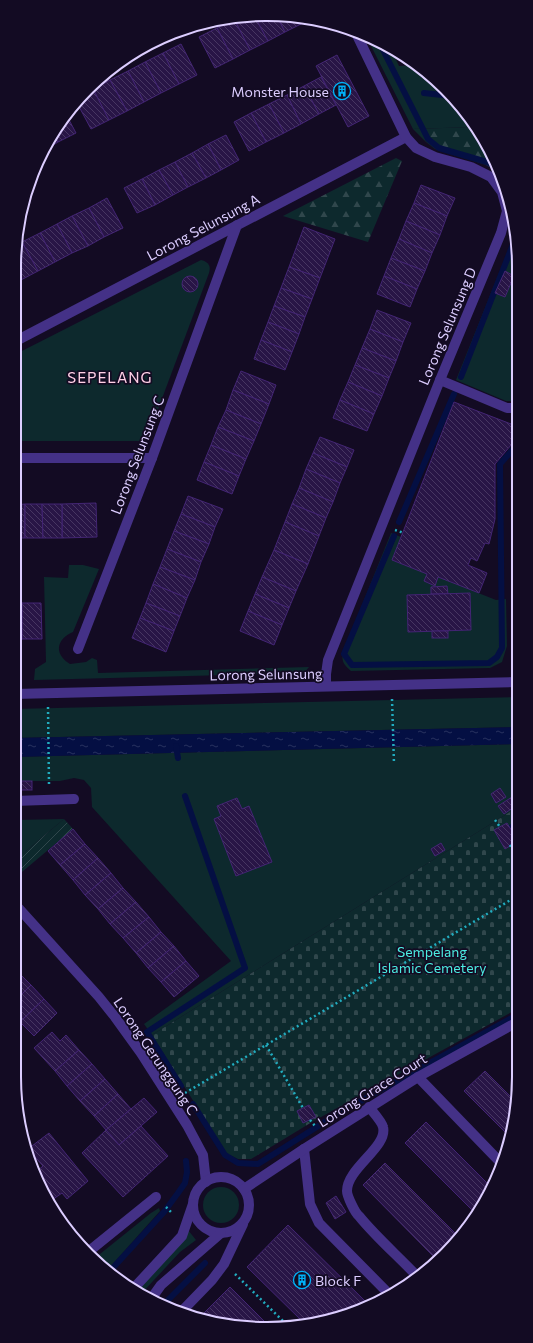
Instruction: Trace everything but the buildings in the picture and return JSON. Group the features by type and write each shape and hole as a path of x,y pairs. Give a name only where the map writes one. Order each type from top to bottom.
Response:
{"street":[{"name":"Lorong Selunsung D","path":"359,40 406,137 416,148 435,157 471,167 491,177 499,188"},
{"name":"Lorong Selunsung A","path":"21,338 406,137"},
{"name":"Lorong Selunsung D","path":"326,686 328,660 440,380 501,233 506,214"},
{"name":"Lorong Selunsung C","path":"78,649 152,458 237,225"},
{"path":"440,380 507,408 512,408"},
{"path":"21,458 152,458"},
{"name":"Lorong Selunsung","path":"21,694 512,682"},
{"path":"21,801 74,799"},
{"name":"Lorong Gerunggung C","path":"21,911 99,997 141,1053 187,1125 203,1155 206,1182"},
{"name":"Lorong Grace Court","path":"244,1189 369,1107 418,1077 512,1025"},
{"path":"418,1077 497,1159"},
{"path":"369,1107 383,1126 383,1135 367,1159 354,1172 349,1181 347,1192 357,1215 414,1273"},
{"path":"304,1149 310,1204 319,1223 386,1291"},
{"path":"136,1285 182,1236 199,1188 214,1178 226,1178 238,1183 244,1189 248,1197 248,1214 224,1264 212,1280 185,1308"},
{"path":"92,1249 156,1197"},
{"path":"194,1204 198,1221 204,1227 212,1231 221,1233 230,1231 238,1228 244,1222"},
{"path":"155,1295 161,1285 221,1233"}],"path":[{"path":"392,697 394,764"},
{"path":"48,706 49,785"},
{"path":"495,820 500,827"},
{"path":"185,1093 512,899"},
{"path":"266,1045 303,1108"},
{"path":"168,1210 172,1214"},
{"path":"224,1264 283,1321"}],"green space":[{"path":"370,44 395,57 399,66 408,66 428,82 451,105 469,127 413,129"},
{"path":"469,127 487,158 491,168 435,149 413,129"},
{"path":"396,158 402,161 368,242 283,216"},
{"path":"509,248 511,249 512,275 505,272 496,293 505,297 512,281 512,401 506,401 456,380"},
{"path":"201,260 209,265 209,273 148,436 144,440 21,441 21,351"},
{"path":"391,533 401,537 392,560 427,574 424,581 435,585 438,577 496,600 506,599 507,646 502,662 490,668 351,671 344,663 342,658 343,652","holes":["447,586 448,594 470,593 471,630 448,631 448,638 432,638 432,631 408,632 407,595 431,594 431,587"]},
{"path":"69,565 83,565 99,569 73,632 66,636 59,645 62,657 70,664 86,662 92,658 97,660 98,673 309,667 304,673 34,680 35,669 46,662 44,577 68,578"},
{"path":"512,697 512,727 21,738 21,709"},
{"path":"512,744 512,811 152,1035 144,1024 231,961 92,807 91,788 84,780 74,778 60,781 21,781 21,757"},
{"name":"Sempelang Islamic Cemetery","path":"512,811 512,1012 312,1122 251,1159 238,1159 226,1153 152,1035"},
{"path":"64,819 21,855 21,820"},
{"path":"64,819 73,829 21,873 21,855"},
{"path":"225,1187 234,1192 238,1198 238,1212 234,1218 225,1223 217,1223 208,1218 204,1212 203,1201 208,1192 214,1188"},
{"path":"159,1208 160,1211 111,1266 99,1255"},
{"path":"188,1230 196,1240 180,1252 145,1290 137,1285"}],"water":[{"path":"512,727 512,744 21,757 21,738"}],"waterway":[{"path":"383,51 428,139 439,148 489,163"},
{"path":"424,93 442,95"},
{"path":"461,377 511,249"},
{"path":"399,522 454,394"},
{"path":"394,536 344,654 352,665 489,663 497,657 502,648 500,464 512,451"},
{"path":"176,746 178,758"},
{"path":"181,1086 147,1032 245,968 185,796"},
{"path":"193,1104 225,1155 238,1163 258,1164 339,1113 512,1018"},
{"path":"113,1268 164,1212 185,1183 187,1172 186,1161"},
{"path":"167,1301 205,1263"}],"place":[{"name":"Monster House","path":"342,91"},
{"name":"Block F","path":"302,1280"}],"district":[{"name":"SEPELANG","path":"110,377"}]}
